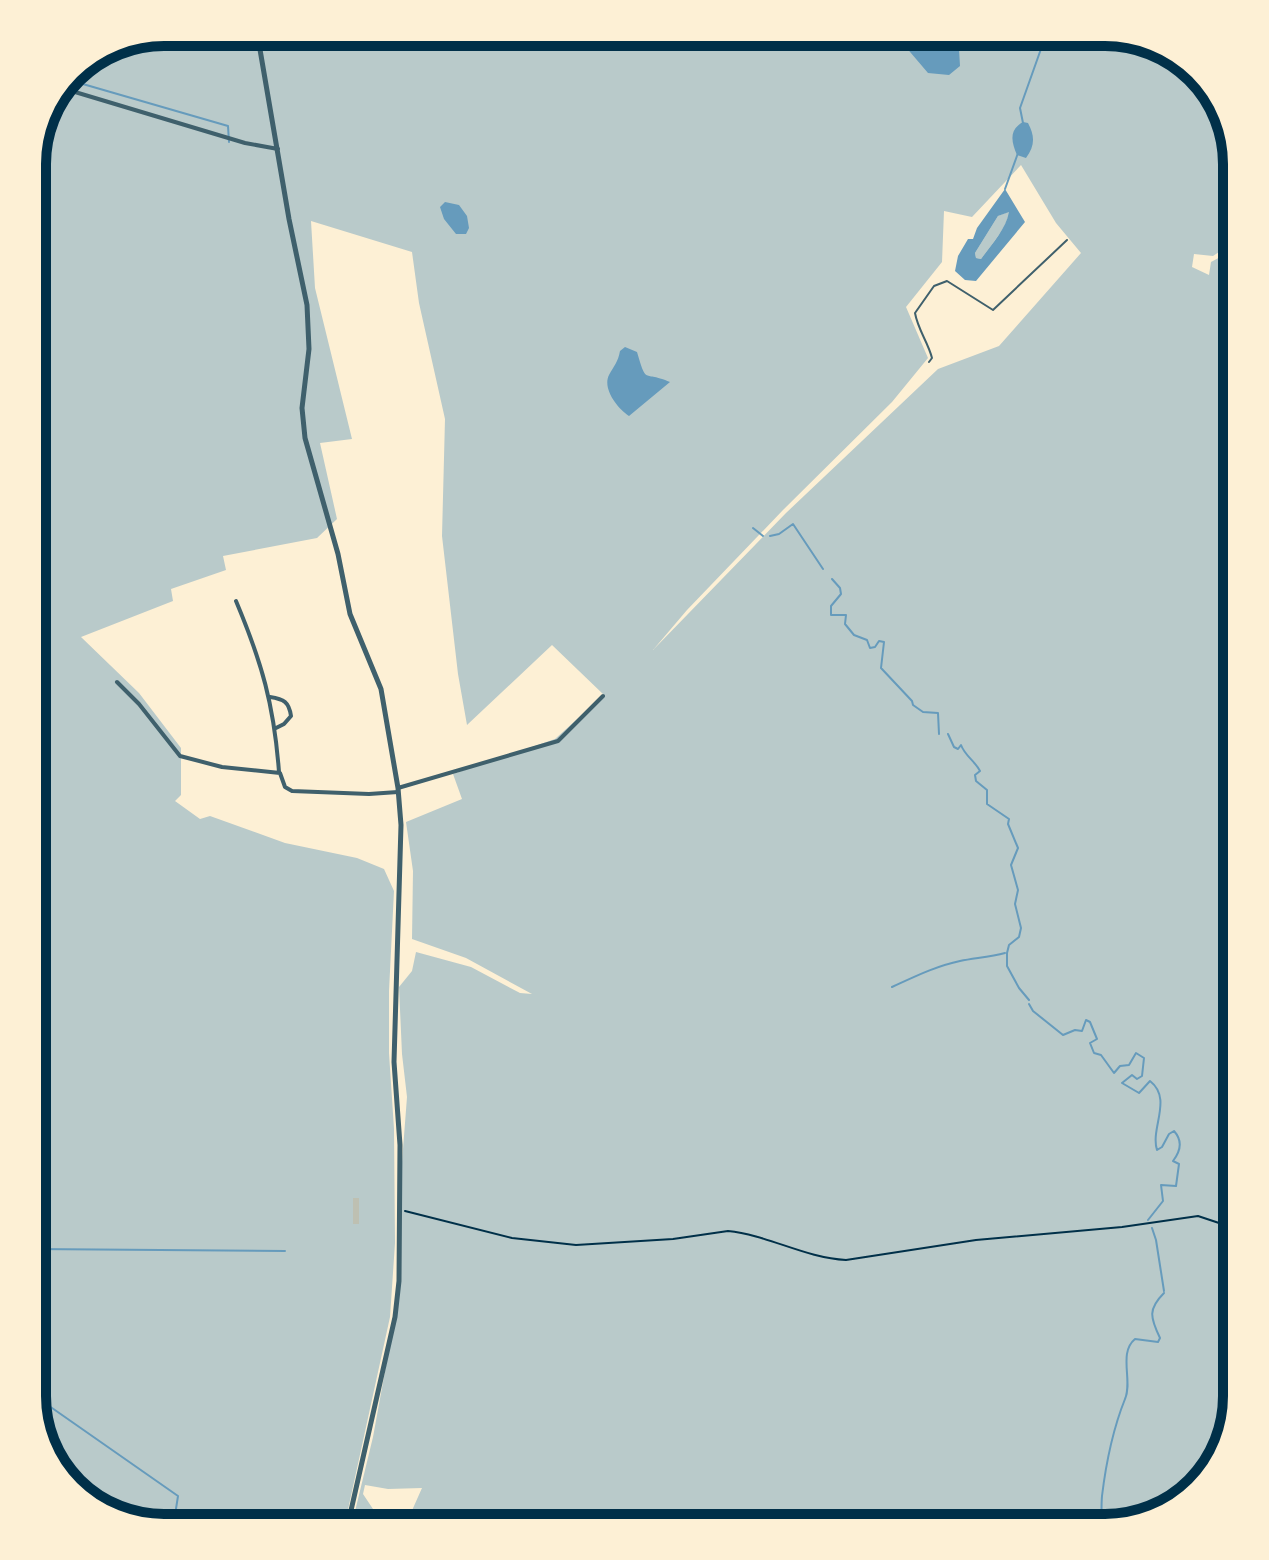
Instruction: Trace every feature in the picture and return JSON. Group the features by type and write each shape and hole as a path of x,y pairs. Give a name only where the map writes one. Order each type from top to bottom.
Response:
{"street":[{"path":"260,46 309,329 310,348 302,408 305,438 355,629 381,689 398,790 402,860 394,1062 399,1129 400,1260 395,1317 350,1514"},
{"path":"71,91 245,143 278,149"},
{"path":"236,601 270,697 280,773 285,787 292,791 369,794 398,790 558,741 603,696"},
{"path":"117,682 139,704 180,756 222,767 280,773"},
{"path":"270,697 282,698 290,706 291,716 276,728"}],"lane":[{"path":"929,362 932,358 928,342 917,327 915,313 934,286 947,281 993,310 1067,240"}],"path":[{"path":"400,1211 512,1238 566,1245 673,1239 728,1231 830,1259 846,1260 976,1240 1122,1227 1198,1216 1223,1224"}],"shaded area":[{"path":"164,46 1113,46 1143,52 1177,70 1203,98 1214,119 1223,164 1223,249 1213,256 1194,254 1192,267 1209,275 1211,262 1223,256 1223,1396 1219,1427 1203,1462 1171,1494 1136,1510 1105,1514 410,1514 422,1488 388,1489 365,1485 363,1494 373,1509 372,1514 354,1514 373,1437 396,1311 407,1097 399,987 412,971 416,952 471,967 520,993 532,994 466,958 412,939 413,871 406,822 462,799 453,774 555,739 604,695 552,645 467,725 442,536 445,419 419,303 412,252 311,221 315,288 352,439 320,443 337,519 317,538 223,556 226,570 171,589 173,601 81,637 139,693 181,748 181,795 175,801 200,819 210,816 285,843 357,858 384,869 394,891 389,1053 394,1129 395,1243 390,1317 347,1514 164,1514 133,1510 105,1498 86,1485 66,1462 52,1434 46,1396 46,156 50,133 66,98 80,80 98,66 141,48","holes":["1021,165 1056,223 1081,253 999,346 938,369 786,513 653,650 783,510 892,402 928,358 906,307 942,262 944,211 972,217"]},
{"path":"1010,211 994,242 981,259 976,258 975,253 998,216"}],"water":[{"path":"905,46 959,46 960,66 949,75 928,73"},
{"path":"1023,122 1028,123 1033,137 1026,158 1017,155 1013,141 1013,132"},
{"path":"1005,189 1025,222 976,281 965,280 955,271 958,256 968,239 973,239 977,228","holes":["1009,212 998,237 981,259 976,258 975,253 998,216"]},
{"path":"445,202 459,205 467,216 469,228 466,234 456,234 444,219 440,207"},
{"path":"625,347 637,352 647,375 670,382 629,416 616,404 607,380 620,351"}],"building":[{"path":"353,1198 359,1198 359,1224 353,1224"}],"waterway":[{"path":"1023,123 1020,108 1042,46"},
{"path":"78,83 228,126 229,142"},
{"path":"1005,189 1018,153"},
{"path":"770,536 793,524 823,569"},
{"path":"753,528 763,536"},
{"path":"832,579 841,594 831,606 831,615 846,615 845,624 854,635 867,640 870,648 879,641 884,642 881,668 913,705 923,712 938,713 939,734"},
{"path":"948,734 954,747 958,749 961,745 978,767 980,771 975,775 976,781 987,790 987,804 1009,819 1008,824 1018,848 1011,865 1018,890 1015,904 1021,928 1019,937 1009,945 1007,966 1029,1000"},
{"path":"892,987 942,966 1005,953"},
{"path":"1029,1004 1033,1011 1063,1035 1075,1030 1082,1031 1086,1020 1090,1022 1097,1039 1090,1043 1094,1053 1101,1055 1114,1073 1120,1066 1129,1065 1136,1053 1144,1058 1142,1076 1137,1079 1132,1075 1122,1083 1139,1093 1150,1081 1157,1088 1160,1096 1157,1150 1174,1131 1179,1143 1173,1161 1179,1164 1176,1186 1161,1185 1163,1201 1148,1220"},
{"path":"1152,1228 1164,1291"},
{"path":"46,1249 285,1251"},
{"path":"1101,1514 1108,1459 1127,1392 1127,1352 1135,1339 1158,1342 1160,1338 1152,1314 1164,1293"},
{"path":"47,1404 178,1496 175,1514"}]}
